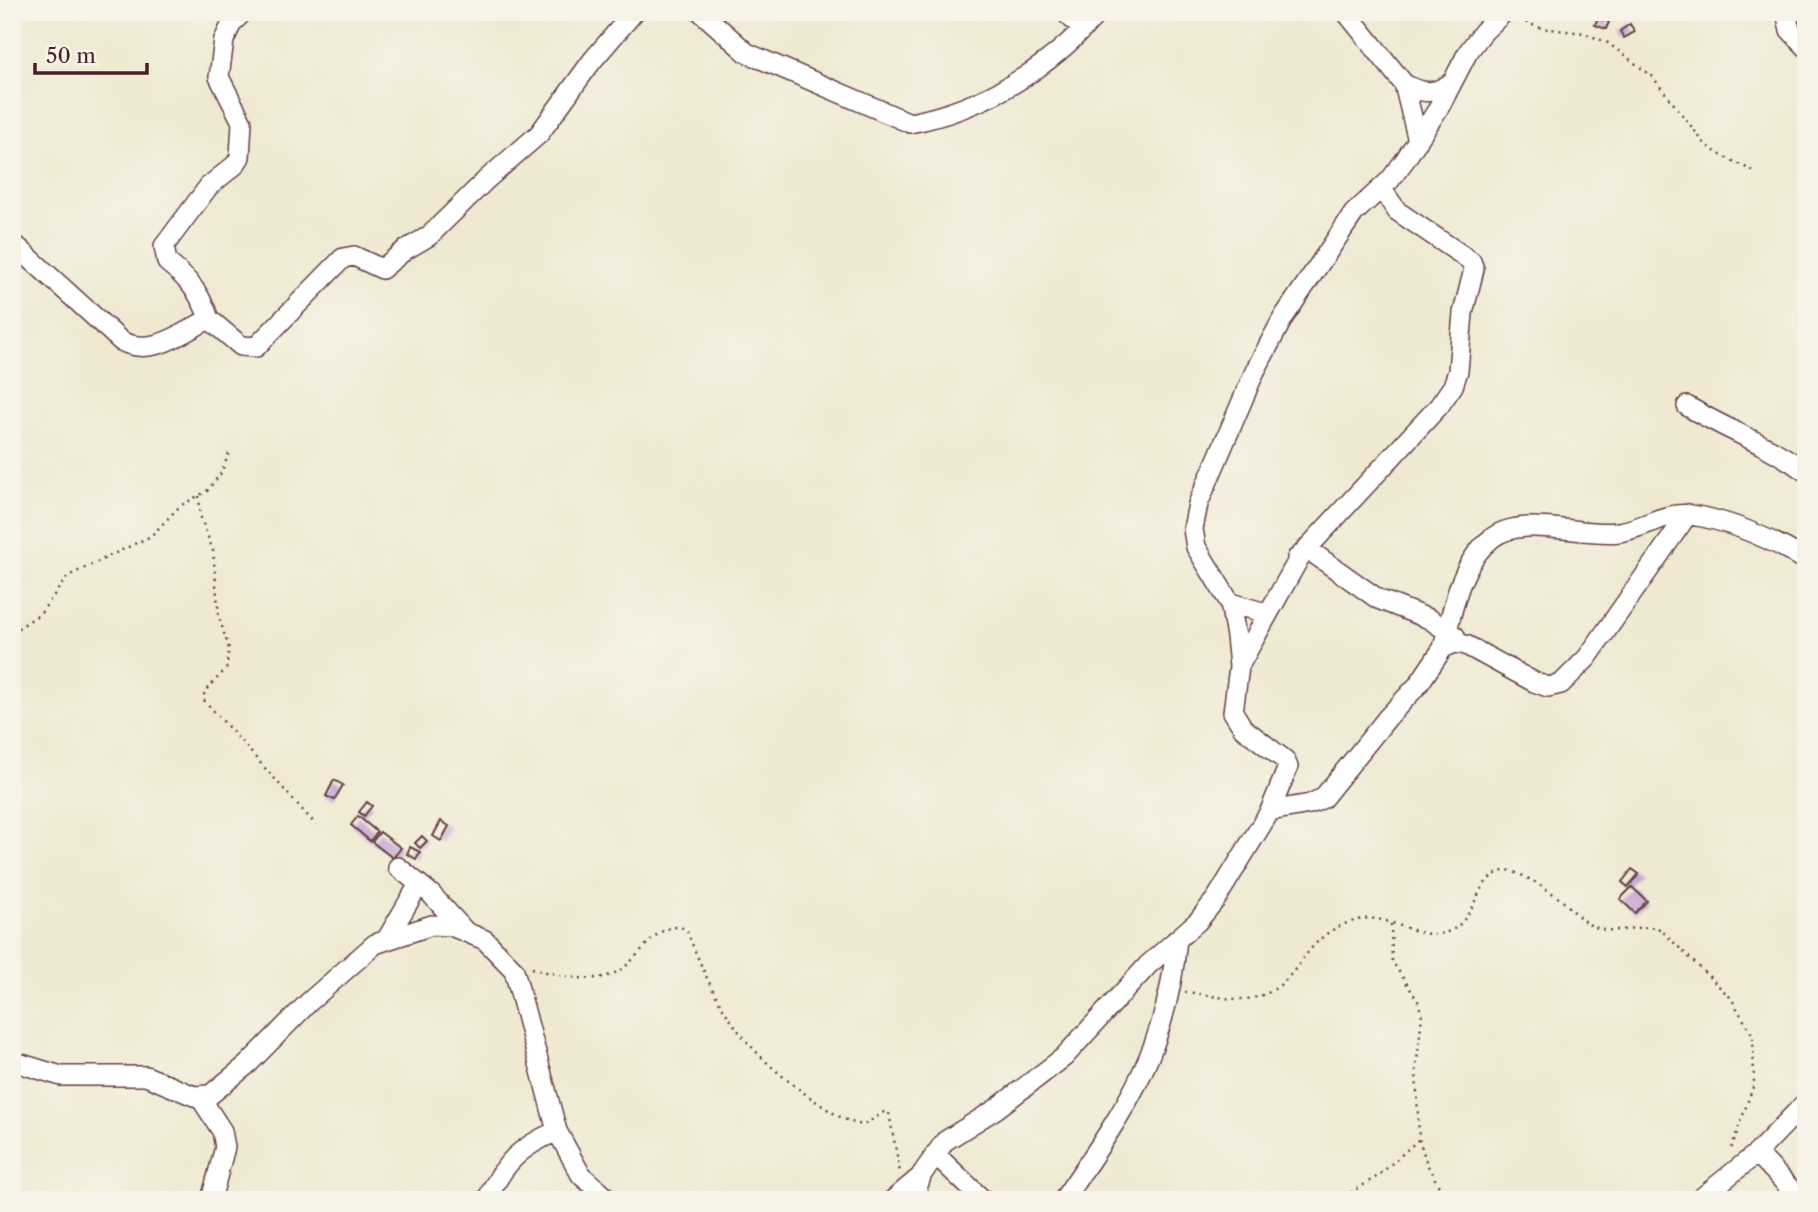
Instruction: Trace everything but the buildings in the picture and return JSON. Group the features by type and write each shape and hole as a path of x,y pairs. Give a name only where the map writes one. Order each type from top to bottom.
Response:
{"street":[{"path":"243,12 232,23 224,40 219,77 243,122 240,158 209,186 164,246 167,262 185,276 199,294 209,318 241,346 256,348 343,258 358,257 378,269 388,266 405,250 429,236 487,179 539,134 592,61 634,12"},
{"path":"701,12 747,53 910,123 1006,89 1030,75 1083,29 1098,12"},
{"path":"1065,12 1083,29"},
{"path":"1346,12 1404,84 1418,141"},
{"path":"1786,12 1790,30 1806,47"},
{"path":"904,1198 945,1141 996,1110 1064,1057 1148,965 1198,921 1216,899 1270,811 1288,767 1276,752 1243,729 1233,712 1239,667 1230,603 1196,547 1193,528 1198,504 1255,371 1277,328 1354,213 1381,188 1418,141 1483,32 1509,15"},
{"path":"1404,84 1429,93 1440,92 1452,82"},
{"path":"1239,667 1266,612 1301,555 1439,406 1453,386 1458,371 1463,313 1474,269 1471,261 1397,211 1381,188"},
{"path":"12,242 121,341 134,348 151,349 209,318"},
{"path":"1687,406 1719,425 1774,449 1806,472"},
{"path":"1239,667 1301,555 1308,552 1317,555 1378,599 1445,639 1466,645 1534,682 1548,687 1561,684 1587,658 1688,514"},
{"path":"1270,811 1323,799 1388,717 1418,685 1445,639 1462,578 1477,552 1495,536 1510,529 1536,527 1620,532 1650,521 1688,514 1728,523 1806,560"},
{"path":"1230,603 1266,612"},
{"path":"398,867 419,884 463,929 485,940 506,959 520,986 540,1074 557,1131 582,1175 609,1200"},
{"path":"388,937 419,884"},
{"path":"12,1061 61,1076 146,1076 200,1097 210,1095 226,1084 356,960 388,937 432,925 463,929"},
{"path":"1063,1200 1115,1127 1134,1094 1156,1044 1172,990 1177,939"},
{"path":"200,1097 222,1131 225,1147 211,1200"},
{"path":"1699,1200 1757,1153 1806,1101"},
{"path":"486,1200 502,1169 527,1144 557,1131"},
{"path":"1757,1153 1801,1200"},
{"path":"936,1154 983,1200"}],"path":[{"path":"1509,15 1541,28 1584,33 1616,49 1652,76 1705,144 1757,173"},
{"path":"12,632 40,614 68,576 151,536 180,506 200,496 217,479 230,452"},
{"path":"200,496 201,518 213,551 219,617 229,649 226,669 205,691 204,699 316,825"},
{"path":"1172,990 1229,998 1260,996 1285,981 1313,944 1328,931 1367,918 1424,932 1452,930 1466,917 1485,883 1494,875 1508,870 1545,887 1581,920 1596,928 1616,932 1652,927 1660,929 1731,998 1754,1036 1754,1084 1728,1159"},
{"path":"1391,924 1392,961 1418,1001 1422,1016 1416,1070 1419,1139 1427,1164 1446,1200"},
{"path":"506,959 549,973 605,977 627,965 645,944 665,930 681,927 687,932 718,1005 762,1061 827,1109 856,1124 864,1125 884,1112 891,1115 904,1198"},
{"path":"1339,1200 1378,1176 1419,1139"}]}
